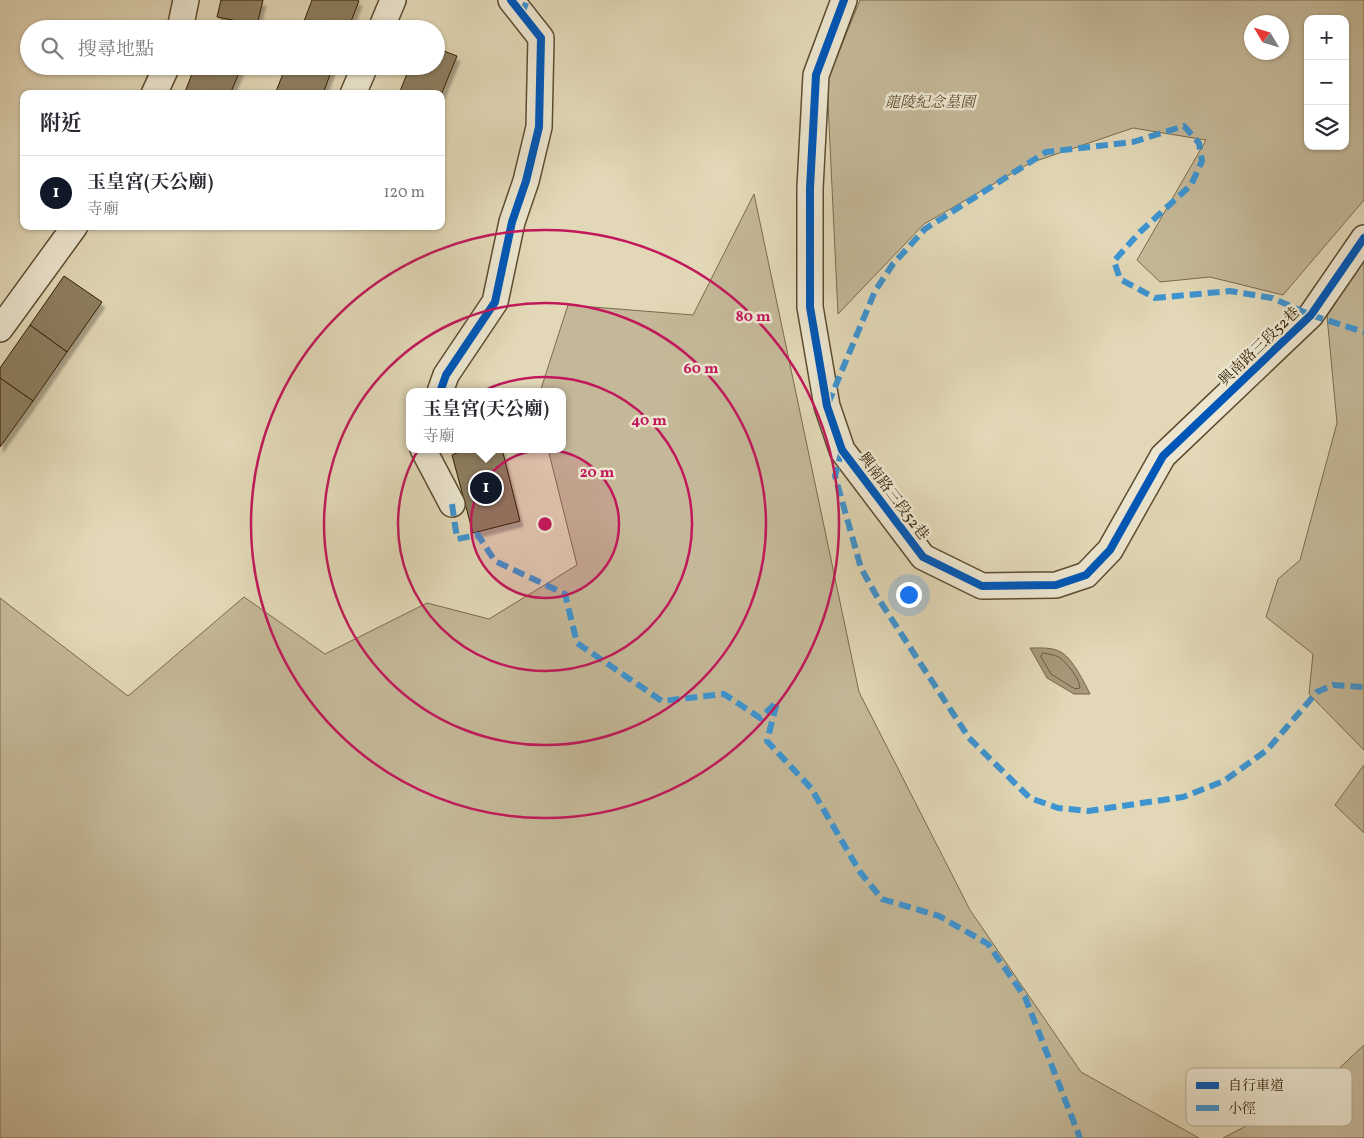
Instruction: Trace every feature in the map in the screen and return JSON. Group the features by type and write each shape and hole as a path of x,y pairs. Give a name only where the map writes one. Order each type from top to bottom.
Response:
{"street":[{"path":"182,20 186,0"},
{"path":"385,20 393,0"},
{"path":"442,388 446,376 495,302 512,222 526,181 539,127 541,38 511,0"},
{"name":"興南路三段52巷","path":"844,0 816,76 810,188 810,307 827,406 842,450 923,557 982,586 1056,585 1086,575 1110,550 1163,456 1311,315 1364,238"},
{"path":"156,90 163,75"},
{"path":"356,90 361,75"},
{"path":"0,329 72,230"},
{"path":"425,453 452,504"}],"green space":[{"name":"龍陵紀念墓園","path":"860,0 1364,0 1364,200 1283,295 1210,277 1160,282 1137,260 1206,140 1133,128 1030,163 924,224 838,314 827,81"},
{"path":"754,194 859,692 970,910 1081,1072 1199,1138 0,1138 0,598 128,696 244,597 325,654 427,603 489,619 577,565 549,453 566,453 566,388 541,388 568,305 693,315"},
{"path":"1364,258 1364,750 1309,694 1313,654 1266,617 1278,579 1300,560 1337,423 1327,316"},
{"path":"1364,765 1364,833 1335,805"},
{"path":"1364,1045 1364,1138 1223,1138 1246,1126 1352,1126 1352,1068 1339,1068"}],"water":[{"path":"1030,648 1054,649 1065,655 1078,671 1090,694 1074,694 1047,678"}],"building":[{"path":"221,0 263,0 258,20 232,20 217,17"},
{"path":"312,0 359,1 352,20 304,20"},
{"path":"445,51 457,56 443,90 401,90 406,75 445,75"},
{"path":"192,75 238,75 232,90 186,90"},
{"path":"282,75 330,75 324,90 277,90"},
{"path":"64,276 102,302 67,352 30,325"},
{"path":"30,325 67,352 33,401 0,378 0,368"},
{"path":"0,378 33,401 0,447"},
{"path":"457,453 503,453 520,521 473,533 452,455"}],"marked path":[{"path":"522,14 527,0"},
{"path":"828,404 875,291 893,264 925,229 1046,152 1133,142 1184,126 1199,143 1202,161 1191,185 1140,232 1114,261 1120,279 1155,298 1230,291 1272,298 1311,315 1364,332"},
{"path":"842,450 835,476 861,568 876,595 969,738 1030,798 1058,808 1088,811 1183,797 1224,781 1267,750 1317,692 1333,685 1364,687"},
{"path":"452,504 457,539 478,535 495,561 565,594 577,643 662,701 724,694 760,718 777,702 767,741 811,788 860,872 882,899 939,916 988,944 1025,997 1080,1138"}],"cycle path":[{"path":"441,388 446,375 495,302 512,222 526,181 539,127 541,38 511,0"},
{"path":"844,0 816,75 810,188 810,307 827,406 842,450 923,557 982,586 1056,585 1086,575 1110,550 1163,456 1311,315 1364,238"}],"place":[{"name":"玉皇宮(天公廟)","path":"486,488"}]}
